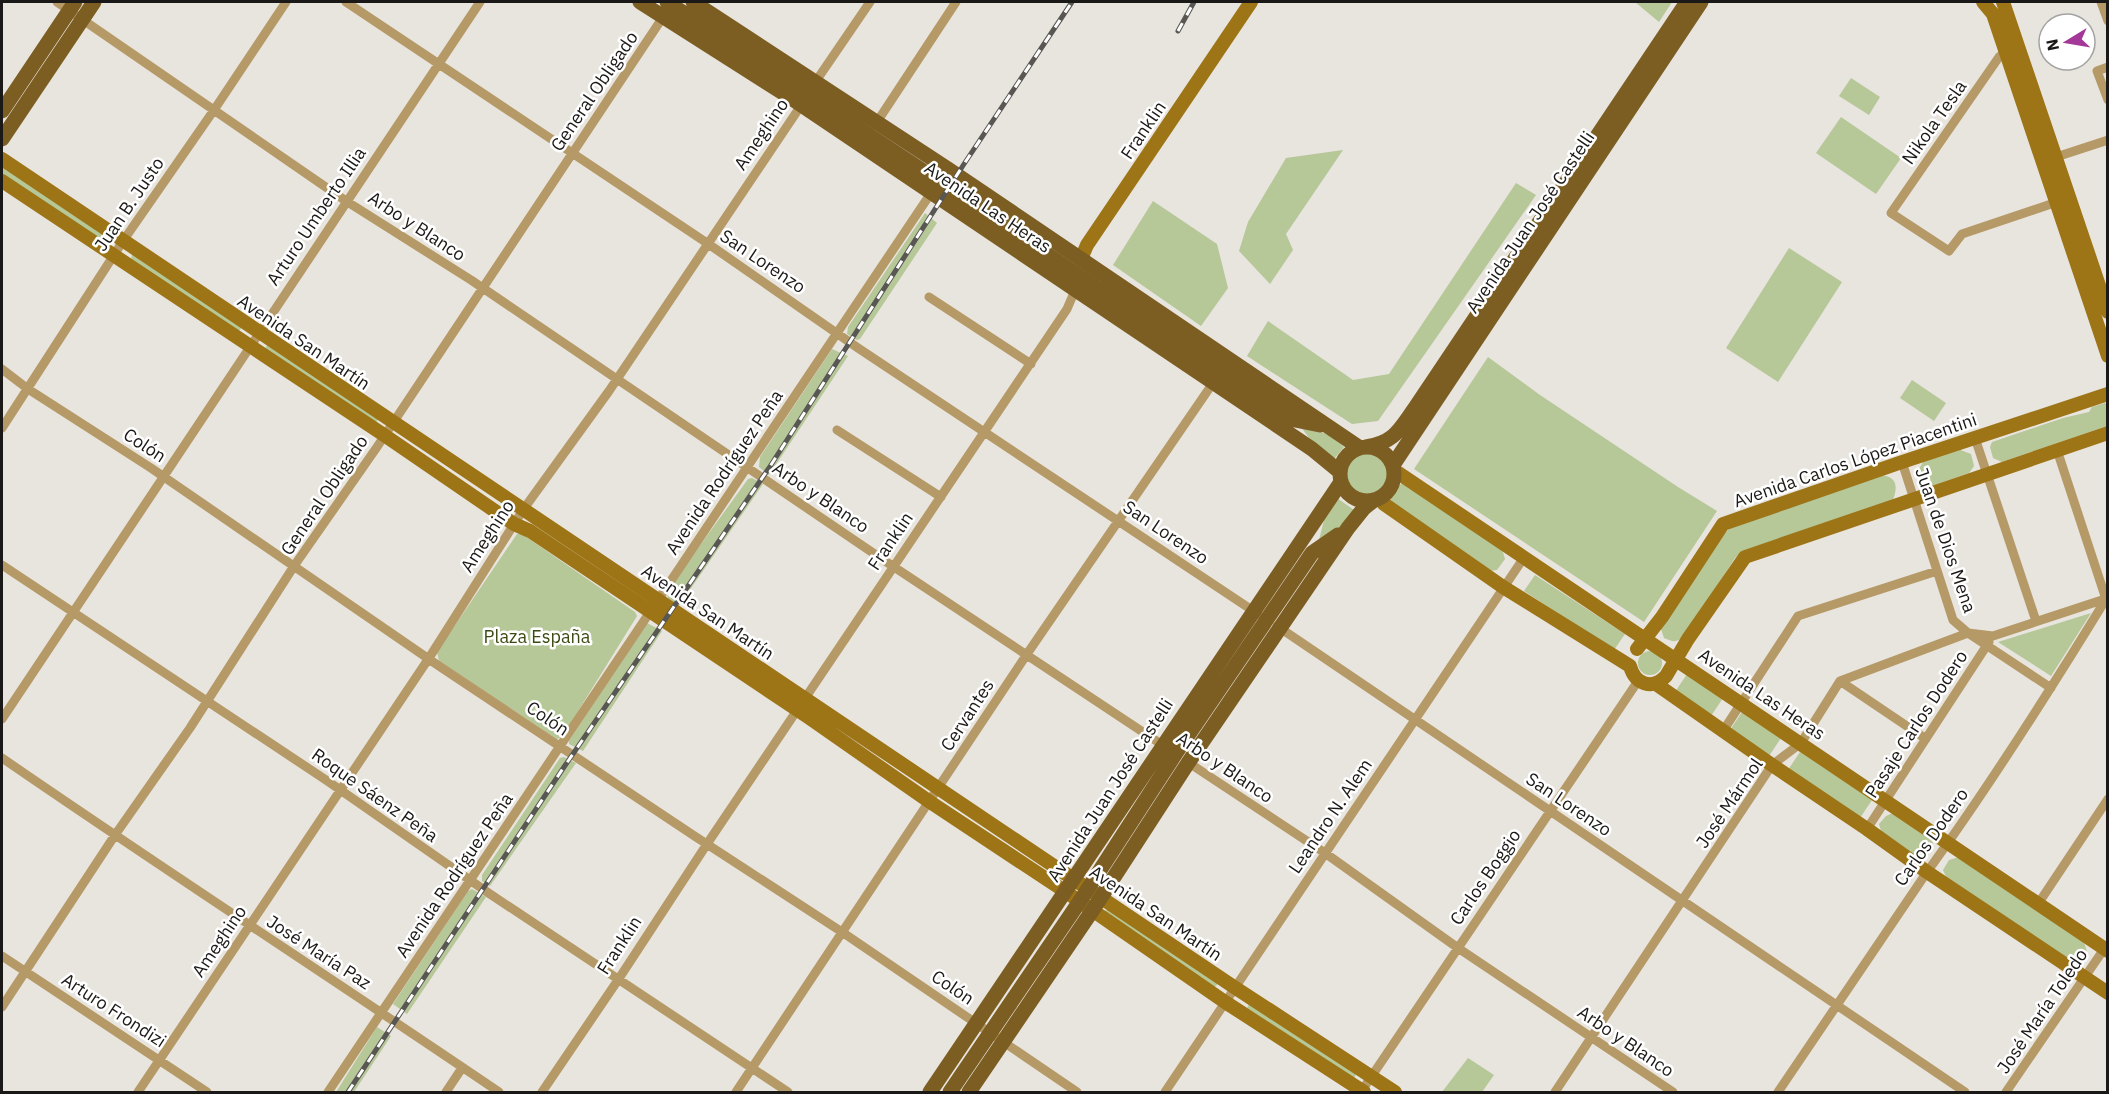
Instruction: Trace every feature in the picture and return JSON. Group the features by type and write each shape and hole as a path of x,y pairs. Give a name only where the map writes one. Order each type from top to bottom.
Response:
{"main road":[{"path":"2,139 94,2"},
{"name":"Avenida Las Heras","path":"640,2 669,6 940,181 1081,259 1220,371 1312,449 1340,477"},
{"name":"Avenida Las Heras","path":"693,2 808,94"},
{"name":"Franklin","path":"1081,259 1087,245 1251,2"},
{"name":"Avenida Juan José Castelli","path":"1363,447 1383,444 1394,436 1415,408 1687,2"},
{"name":"Avenida Juan José Castelli","path":"1393,467 1701,2"},
{"path":"2003,2 2018,69 2049,159 2108,312"},
{"path":"2,111 67,4"},
{"path":"1986,4 2006,52 2018,69"},
{"name":"Avenida San Martín","path":"2,159 392,423 658,599 930,802 1077,890 1101,897 1395,1092"},
{"path":"2049,159 2057,202 2108,356"},
{"name":"Avenida San Martín","path":"2,181 514,524 530,531 650,611 939,788 1077,890 1092,911 1362,1092"},
{"name":"Avenida Las Heras","path":"940,181 1077,284 1220,371 1295,420 1330,427"},
{"name":"Avenida Las Heras","path":"1220,371 1330,427 1363,447"},
{"name":"Avenida Carlos López Piacentini","path":"1647,683 1666,676 1658,652 1723,524 2108,394"},
{"name":"Avenida Las Heras","path":"1295,420 1312,449"},
{"name":"Avenida Carlos López Piacentini","path":"1630,666 1631,658 1658,652 1745,557 2108,433"},
{"path":"1363,447 1382,452 1393,467 1393,483 1385,495 1376,500 1363,501 1353,498 1346,491 1340,477 1346,457 1363,447"},
{"name":"Avenida Las Heras","path":"1393,467 1658,652 1741,703 2106,950"},
{"name":"Avenida Juan José Castelli","path":"969,1092 1092,911 1188,763 1267,620 1340,477"},
{"path":"1376,500 1503,587 1630,666 1632,675 1723,731 2108,993"},
{"name":"Avenida Juan José Castelli","path":"1267,620 1364,508 1376,500"},
{"name":"Avenida Juan José Castelli","path":"950,1092 1169,749 1267,620 1312,553 1324,509"},
{"name":"Avenida Juan José Castelli","path":"1312,553 1348,528"},
{"path":"606,582 614,570"},
{"name":"Avenida Juan José Castelli","path":"930,1092 976,1023 1077,890"}],"street":[{"name":"Juan B. Justo","path":"2,428 123,241 286,2"},
{"name":"San Lorenzo","path":"346,2 1965,1092"},
{"name":"Arturo Umberto Illia","path":"2,718 480,2"},
{"name":"Ameghino","path":"138,1092 429,658 523,510 616,380 870,2"},
{"path":"869,135 956,2"},
{"path":"1986,4 2003,2"},
{"path":"2101,2 2108,21"},
{"name":"Arbo y Blanco","path":"67,4 82,19 346,201 482,288 894,567 1169,749 1325,854 1458,948 1673,1092"},
{"name":"General Obligado","path":"2,1007 207,701 294,566 573,154 669,6"},
{"name":"Nikola Tesla","path":"2006,52 1999,57 1891,213 1949,251 1962,234 2057,202"},
{"path":"2108,67 2097,71 2108,100"},
{"path":"2049,159 2108,140"},
{"name":"Avenida Rodríguez Peña","path":"328,1092 940,181"},
{"name":"Franklin","path":"542,1092 706,844 1067,309 1077,284 1081,259"},
{"path":"929,297 1031,364"},
{"name":"Colón","path":"2,369 28,389 163,476 429,658 706,844 842,932 1077,1092"},
{"name":"Cervantes","path":"736,1092 1027,654 1220,371"},
{"path":"837,430 941,497"},
{"path":"1975,438 2036,621"},
{"path":"1840,681 1968,633 1993,636 2107,599 2057,450"},
{"name":"Juan de Dios Mena","path":"1902,462 1953,620 1968,633 2051,688"},
{"name":"Leandro N. Alem","path":"1165,1092 1523,559"},
{"name":"Roque Sáenz Peña","path":"2,565 788,1092"},
{"path":"1723,731 1798,616 1937,570"},
{"name":"Carlos Dodero","path":"1778,1092 1948,843 2107,599"},
{"name":"Pasaje Carlos Dodero","path":"1867,829 1993,636"},
{"path":"1840,681 1926,739"},
{"name":"José Mármol","path":"1555,1092 1772,765 1801,743 1840,681"},
{"name":"Carlos Boggio","path":"1362,1092 1549,811 1647,683"},
{"name":"José María Paz","path":"2,758 499,1092"},
{"path":"2038,904 2108,798"},
{"name":"José María Toledo","path":"2006,1092 2084,978 2106,950"},
{"name":"Arturo Frondizi","path":"2,956 207,1092"},
{"path":"446,1092 462,1068"}],"green space":[{"path":"1635,2 1672,2 1659,22"},
{"path":"1851,78 1880,97 1869,115 1839,96"},
{"path":"1841,117 1901,158 1876,194 1816,153"},
{"path":"1343,150 1286,234 1293,250 1270,284 1239,251 1248,222 1286,158"},
{"path":"2,165 108,237 106,241 103,242 2,175"},
{"path":"1516,183 1536,195 1378,421 1352,424 1247,356 1268,321 1353,380 1389,374"},
{"path":"1153,201 1217,244 1228,288 1201,326 1113,265"},
{"path":"925,213 937,223 860,339 857,340 847,334 848,327"},
{"path":"1789,248 1842,282 1778,382 1726,348"},
{"path":"132,254 242,327 239,331 131,261"},
{"path":"267,345 379,419 376,422 265,349"},
{"path":"832,349 848,356 769,475 759,467 760,457"},
{"path":"1488,357 1540,395 1717,511 1644,622 1414,469"},
{"path":"1912,380 1946,403 1934,421 1900,398"},
{"path":"2107,404 2107,426 2002,462 1993,458 1990,447 1992,442 2063,418 2089,412 2092,407"},
{"path":"1301,427 1328,434 1344,447 1334,459 1315,446"},
{"path":"1958,449 1971,454 1974,466 1969,473 1932,486 1923,482 1919,469 1923,462"},
{"path":"1367,450 1384,457 1391,474 1384,491 1367,498 1350,491 1343,474 1350,457"},
{"path":"1881,475 1890,478 1895,483 1893,500 1742,551 1735,558 1684,636 1675,641 1664,638 1660,626 1732,526"},
{"path":"752,478 763,484 678,607 668,600 667,591 748,479"},
{"path":"1402,482 1502,549 1505,559 1497,570 1489,571 1389,502"},
{"path":"1337,498 1354,510 1341,527 1318,544 1325,516"},
{"name":"Plaza España","path":"517,534 522,534 635,612 637,616 562,737 557,739 439,661 437,652"},
{"path":"1535,575 1625,634 1614,650 1524,591"},
{"path":"2091,613 2051,676 1998,642"},
{"path":"647,623 662,631 583,751 569,744 569,741"},
{"path":"1650,651 1659,654 1662,663 1659,672 1650,675 1641,672 1638,663 1641,654"},
{"path":"1687,674 1723,698 1711,716 1675,692"},
{"path":"1742,712 1781,738 1769,756 1730,730"},
{"path":"1800,752 1872,800 1860,818 1788,770"},
{"path":"564,757 576,763 490,886 482,881 482,875 560,758"},
{"path":"1893,813 1932,839 1933,846 1927,857 1919,859 1881,831 1879,824 1886,816"},
{"path":"1959,857 2084,942 2087,952 2081,963 2070,964 1947,879 1943,870 1949,860"},
{"path":"472,889 486,897 407,1014 393,1004 468,891"},
{"path":"1108,909 1217,985 1213,988 1104,912"},
{"path":"1250,1002 1357,1073 1354,1078 1247,1008"},
{"path":"377,1027 391,1036 354,1092 336,1092"},
{"path":"1468,1058 1494,1075 1482,1092 1442,1092"}],"railway":[{"path":"348,1092 564,767 769,468 964,164 1072,2"},
{"path":"1178,31 1194,2"}]}
